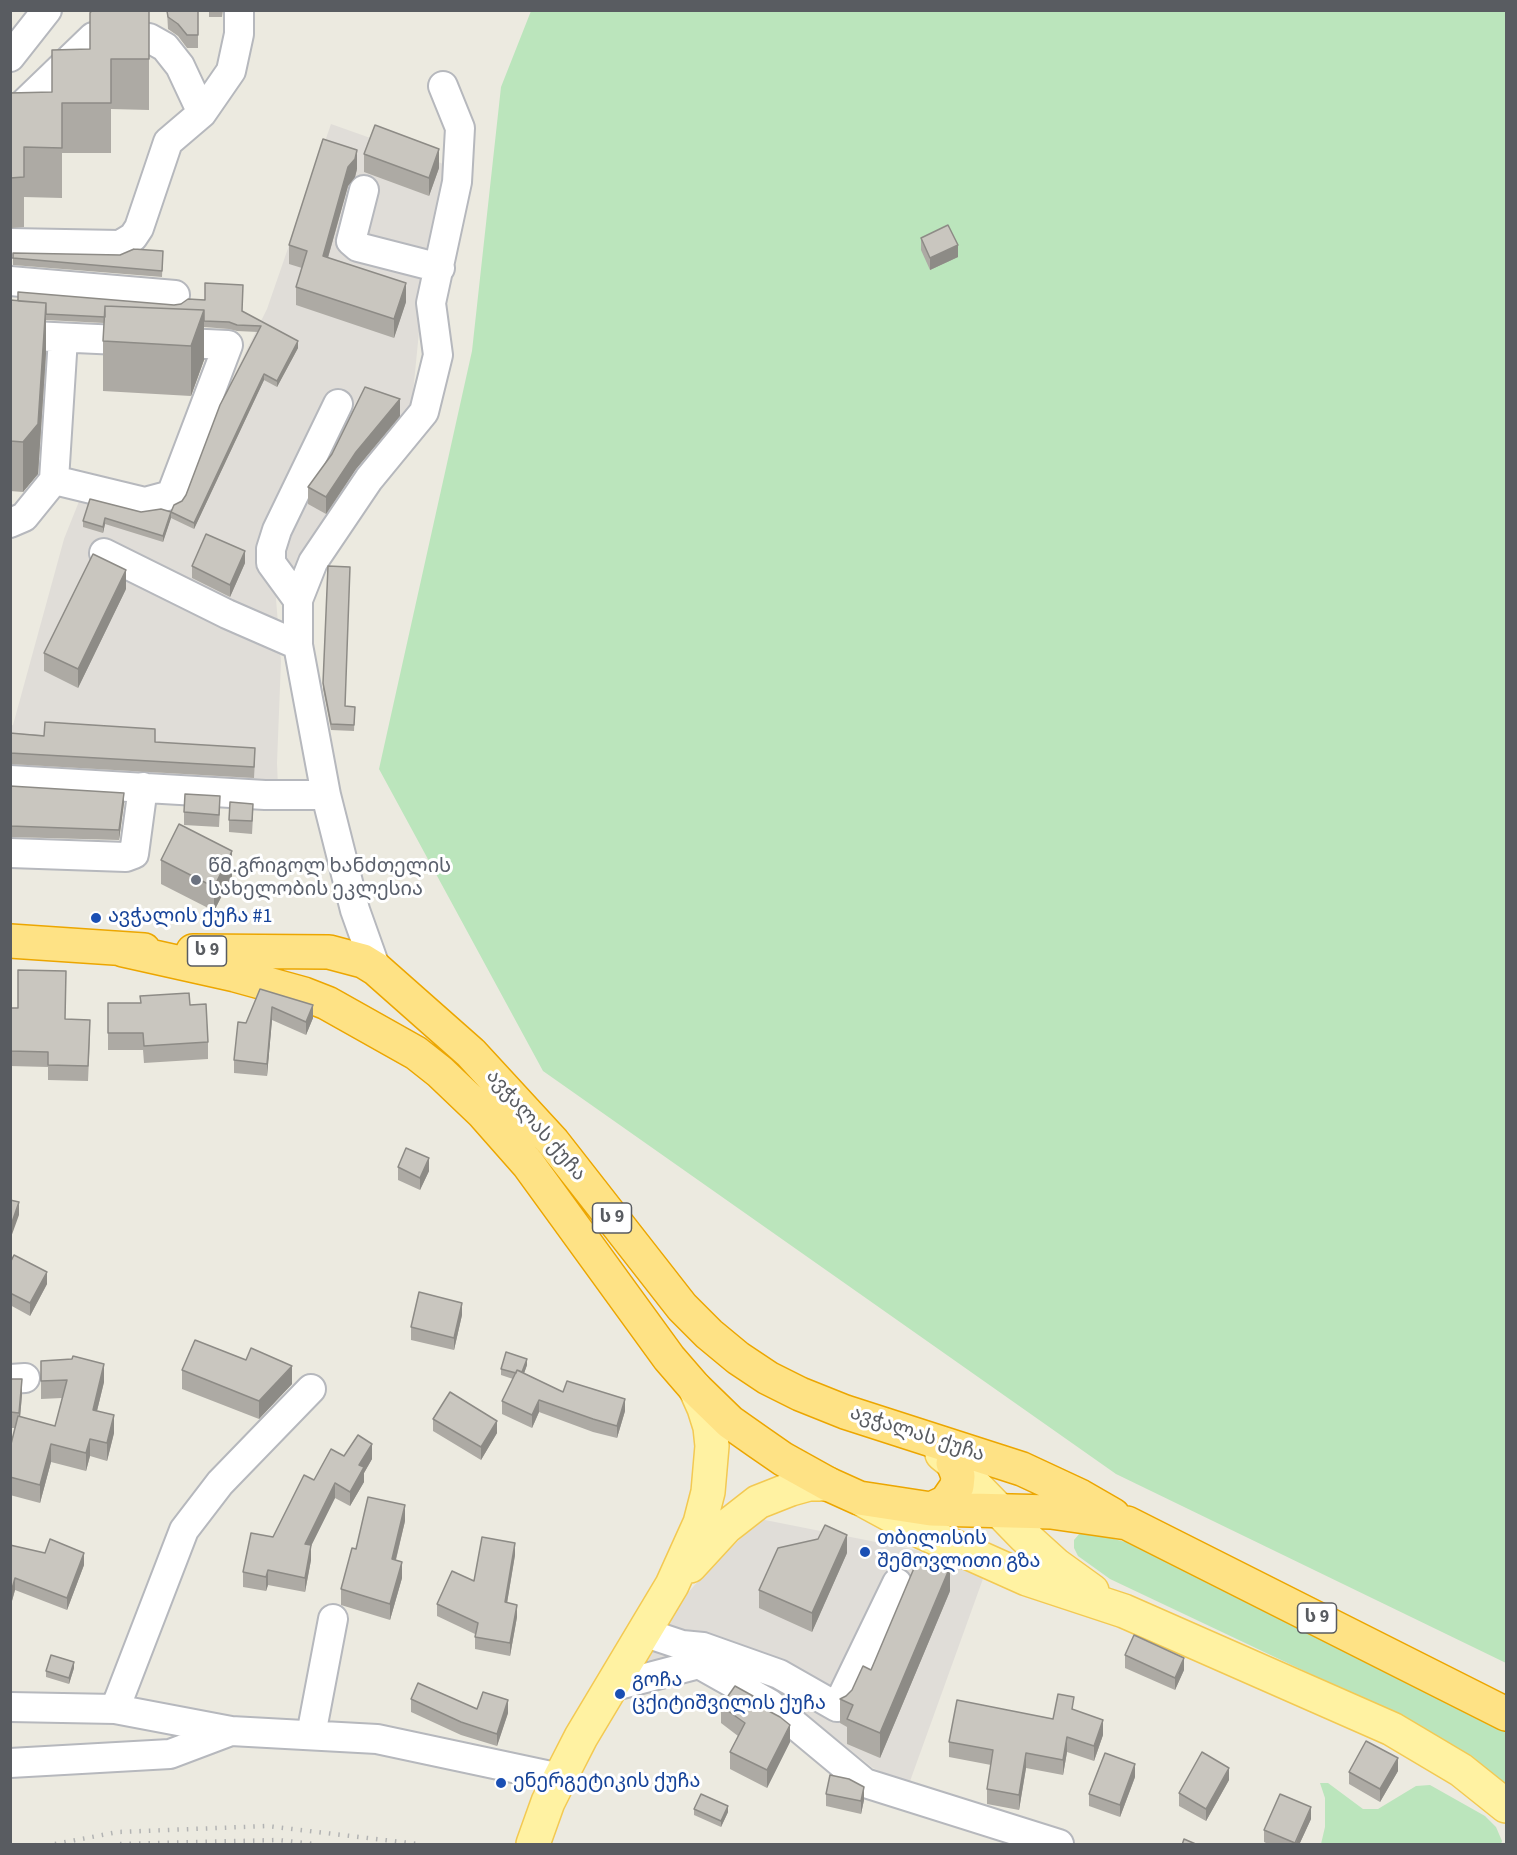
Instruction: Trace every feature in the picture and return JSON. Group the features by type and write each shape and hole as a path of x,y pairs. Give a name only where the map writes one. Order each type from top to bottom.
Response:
{"highway":[{"name":"ავჭალას ქუჩა","path":"10,941 123,950 329,952 363,961 376,969 446,1029 501,1085 553,1142 670,1293 709,1334 738,1358 768,1378 800,1394 916,1436 1022,1469 1080,1496 1127,1523"},
{"name":"ავჭალას ქუჩა","path":"123,950 235,975 304,994 327,1003 416,1053 440,1072 483,1113 528,1164 694,1388 730,1422 757,1441 828,1484 859,1498"},
{"path":"327,1003 322,985 323,978 331,962 340,954"},
{"path":"932,1509 946,1502 957,1486 958,1476 953,1463"},
{"name":"ს 9","path":"859,1498 932,1509 1051,1512 1127,1523 1506,1714"}],"main road":[{"path":"533,1845 554,1790 610,1687 672,1585 700,1522 709,1483 712,1446 710,1427 694,1388"},
{"path":"916,1436 953,1463 997,1510 1056,1565 1124,1611"},
{"path":"672,1585 726,1527 758,1502 809,1484 828,1484"},
{"path":"859,1498 922,1532 1027,1579 1124,1611 1392,1729 1461,1770 1506,1806"},
{"path":"1056,1565 1052,1548 1057,1534 1065,1524 1085,1518"}],"street":[{"path":"10,57 47,10"},
{"path":"10,243 120,244 133,237 139,228 168,142 201,114 231,71 238,34 238,10"},
{"path":"10,117 93,38 123,34 149,38 165,47 180,66 201,114"},
{"path":"376,969 355,910 326,795 298,645 298,600 313,562 369,479 424,412 438,355 431,303 457,182 460,128 443,86"},
{"path":"364,190 351,241 358,247 440,268"},
{"path":"10,281 175,295"},
{"path":"10,335 228,345 171,495 146,502 54,480"},
{"path":"10,523 24,517 54,480 63,338"},
{"path":"298,600 271,563 271,549 277,530 338,404"},
{"path":"104,553 227,614 298,645"},
{"path":"10,780 265,795 326,795"},
{"path":"10,853 126,857 134,854 143,787"},
{"path":"340,954 355,910"},
{"path":"115,1710 184,1530 220,1483 311,1389"},
{"path":"643,1632 682,1645 703,1647 778,1674 837,1707 897,1583"},
{"path":"311,1735 333,1619"},
{"path":"610,1687 699,1664 770,1704 865,1783 1059,1845"},
{"path":"10,1707 115,1710 231,1731 377,1739 554,1790"},
{"path":"10,1762 170,1754 231,1731"}],"shaded area":[{"path":"331,124 452,167 423,291 412,403 389,452 300,569 274,574 281,661 278,787 11,770 10,726 13,725 64,539 84,489 166,511 267,309"},
{"path":"760,1519 916,1550 984,1576 909,1784 873,1768 810,1718 692,1653 644,1661 669,1615 699,1580"}],"green space":[{"path":"531,11 1506,11 1506,1663 1116,1474 543,1071 379,769 472,351 501,87"},
{"path":"1080,1533 1091,1533 1133,1544 1506,1727 1506,1784 1431,1737 1317,1677 1110,1579 1078,1556 1074,1548 1074,1540"},
{"path":"1320,1783 1328,1783 1363,1809 1378,1809 1416,1786 1430,1785 1485,1816 1496,1827 1502,1841 1501,1844 1321,1844 1325,1827 1325,1798"}],"building":[{"path":"92,10 149,11 149,59 111,59 111,103 62,103 62,148 24,147 24,177 10,178 10,93 52,92 52,50 90,49 90,13"},
{"path":"167,11 198,11 198,35 187,35 168,17"},
{"path":"375,125 439,149 429,178 364,154"},
{"path":"323,139 357,150 355,159 348,167 323,256 406,283 394,319 296,287 307,251 289,245"},
{"path":"948,225 958,245 930,258 921,238"},
{"path":"134,249 163,251 162,271 13,258 13,253 120,255"},
{"path":"205,283 243,285 242,311 298,341 277,381 264,374 194,523 171,512 174,505 182,501 186,495 220,405 261,326 204,321 204,310 105,306 105,317 46,314 46,303 18,301 18,292 174,305 181,304 188,299 205,300"},
{"path":"10,300 46,303 38,424 23,442 10,441"},
{"path":"105,306 204,310 191,346 103,341"},
{"path":"365,387 400,399 356,452 326,497 308,487 332,454"},
{"path":"90,499 141,512 161,509 171,512 163,536 105,518 103,527 83,521"},
{"path":"206,534 245,551 230,585 192,566"},
{"path":"93,554 126,570 78,669 44,653"},
{"path":"328,566 350,567 345,706 355,707 354,725 331,724 323,683"},
{"path":"45,722 155,729 155,742 255,748 254,767 10,753 10,733 44,736"},
{"path":"10,786 124,793 119,830 10,826"},
{"path":"185,794 220,796 219,815 184,812"},
{"path":"230,802 253,804 252,821 229,820"},
{"path":"179,824 232,851 214,887 161,860"},
{"path":"18,970 66,971 65,1019 90,1020 88,1066 48,1065 48,1052 10,1051 10,1008 18,1008"},
{"path":"260,989 313,1005 306,1022 272,1007 267,1064 234,1060 238,1022 246,1023"},
{"path":"189,993 190,1005 206,1004 208,1042 144,1046 143,1033 108,1033 108,1003 141,1003 140,996"},
{"path":"406,1148 429,1158 420,1178 398,1167"},
{"path":"10,1200 19,1202 10,1228"},
{"path":"14,1255 47,1272 30,1303 10,1293 10,1263"},
{"path":"419,1292 462,1303 454,1338 411,1327"},
{"path":"195,1340 246,1360 251,1348 292,1366 259,1401 182,1370"},
{"path":"506,1352 527,1359 522,1372 517,1370 516,1373 501,1369"},
{"path":"73,1356 104,1364 93,1410 114,1415 107,1443 90,1439 86,1453 51,1444 40,1485 10,1477 10,1448 18,1416 55,1426 67,1380 41,1381 41,1361 72,1359"},
{"path":"517,1370 563,1392 567,1381 625,1399 617,1426 539,1400 532,1415 502,1401"},
{"path":"10,1379 22,1379 19,1413 10,1412"},
{"path":"450,1392 497,1421 481,1447 433,1419"},
{"path":"358,1435 372,1444 359,1465 364,1467 350,1492 335,1483 305,1544 311,1545 305,1578 268,1570 266,1577 243,1572 251,1533 273,1537 304,1475 314,1480 331,1449 344,1456"},
{"path":"368,1497 405,1505 392,1559 402,1562 390,1604 341,1589 352,1548 356,1549"},
{"path":"825,1525 847,1535 812,1613 759,1590 778,1548 818,1539"},
{"path":"482,1537 515,1543 505,1602 517,1605 510,1643 475,1637 478,1623 437,1604 452,1571 474,1581"},
{"path":"50,1539 84,1553 67,1598 15,1578 10,1596 10,1545 45,1553"},
{"path":"920,1554 950,1567 880,1733 847,1719 853,1705 840,1699 852,1690 863,1666 871,1670"},
{"path":"1134,1635 1184,1658 1175,1678 1125,1655"},
{"path":"51,1655 74,1662 69,1678 46,1671"},
{"path":"418,1683 477,1709 483,1692 508,1700 497,1734 461,1722 411,1699"},
{"path":"735,1686 753,1696 750,1701 790,1725 767,1770 730,1752 745,1723 721,1706"},
{"path":"1058,1694 1074,1697 1072,1709 1103,1720 1094,1746 1067,1737 1063,1760 1026,1753 1019,1795 987,1789 993,1750 949,1742 957,1700 1053,1719"},
{"path":"1366,1741 1398,1758 1380,1789 1349,1772"},
{"path":"1202,1752 1229,1768 1206,1809 1179,1793"},
{"path":"1105,1753 1135,1764 1120,1805 1089,1794"},
{"path":"830,1775 849,1779 864,1787 861,1801 826,1794"},
{"path":"701,1794 728,1806 721,1821 694,1809"},
{"path":"1280,1794 1311,1807 1295,1843 1264,1830"},
{"path":"1184,1839 1198,1845 1182,1845"}],"railway":[{"path":"55,1844 118,1832 267,1826 418,1844"},
{"path":"120,1844 278,1840 314,1844"}],"place":[{"name":"წმ.გრიგოლ ხანძთელის სახელობის ეკლესია","path":"196,880"},
{"name":"ავჭალის ქუჩა #1","path":"96,918"},
{"name":"თბილისის შემოვლითი გზა","path":"865,1552"},
{"name":"გოჩა ცქიტიშვილის ქუჩა","path":"620,1694"},
{"name":"ენერგეტიკის ქუჩა","path":"501,1783"}]}
